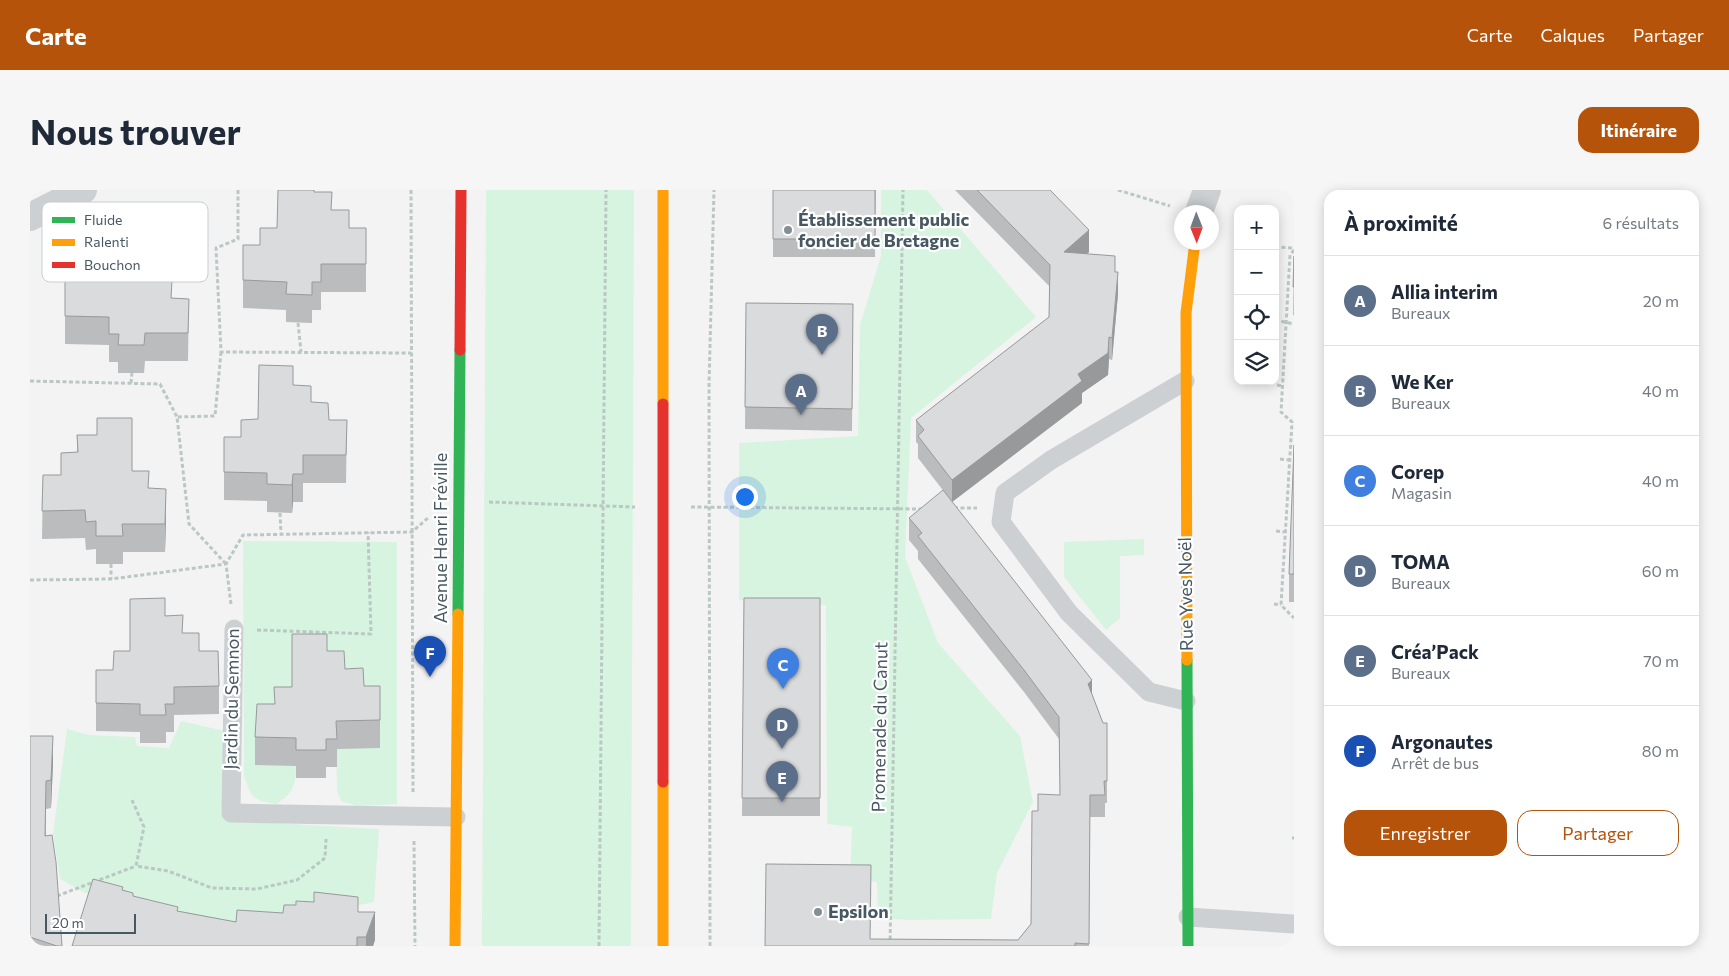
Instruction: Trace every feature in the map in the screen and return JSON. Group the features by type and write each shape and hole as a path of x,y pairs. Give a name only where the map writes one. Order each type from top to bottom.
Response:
{"main road":[{"name":"Avenue Henri Fréville","path":"455,946 461,190"},
{"path":"663,190 663,946"},
{"name":"Rue Yves Noël","path":"1188,946 1189,826 1186,701 1185,381 1186,313 1194,250"}],"street":[{"path":"61,202 84,190"},
{"path":"1202,205 1207,190"},
{"path":"30,218 42,212"}],"lane":[{"path":"1185,381 1050,460 1005,493 1001,522 1069,613 1149,692 1186,701"},
{"name":"Jardin du Semnon","path":"234,629 231,813 456,817"},
{"path":"1188,917 1294,924"}],"path":[{"path":"177,416 215,416 221,352 216,248 238,239 238,190"},
{"path":"411,190 414,946"},
{"path":"600,946 606,190"},
{"path":"710,946 708,507 714,190"},
{"name":"Promenade du Canut","path":"890,946 903,190"},
{"path":"1118,190 1172,207"},
{"path":"1279,247 1294,249 1290,255 1282,386 1281,412 1292,422 1280,605"},
{"path":"1279,321 1294,324"},
{"path":"298,323 302,352"},
{"path":"221,352 411,353"},
{"path":"131,383 132,374"},
{"path":"30,381 160,384 177,416 189,524 226,564"},
{"path":"1277,385 1282,386"},
{"path":"1280,460 1289,460"},
{"path":"459,503 484,502 662,508 926,509"},
{"path":"946,508 1003,508"},
{"path":"280,513 281,533"},
{"path":"1276,531 1284,532"},
{"path":"234,629 371,634 368,532"},
{"path":"226,564 243,535 412,532"},
{"path":"111,564 111,579"},
{"path":"30,580 111,579 226,564"},
{"name":"Jardin du Semnon","path":"226,564 234,629"},
{"path":"1274,604 1280,605 1294,618"},
{"path":"132,800 144,827 136,866"},
{"path":"56,896 136,866 168,871 212,888 257,889 297,880 325,858 327,816"}],"green space":[{"path":"486,190 634,190 631,946 482,946"},
{"path":"881,190 927,190 1036,317 911,418 905,557 938,643 1020,736 1033,802 997,873 991,919 910,920 878,918 877,882 850,879 852,827 827,824 826,605 739,600 739,443 858,436 860,325 881,256"},
{"path":"1144,539 1144,555 1120,556 1120,618 1106,630 1064,577 1064,542"},
{"path":"243,541 397,542 397,804 357,806 341,801 337,791 336,749 380,714 296,766 294,784 290,793 276,804 262,801 251,793 244,776"},
{"path":"181,721 225,731 226,812 256,822 379,829 374,902 209,935 83,892 60,879 53,834 67,729 89,735 135,737 137,746 169,748"}],"building":[{"path":"278,190 332,192 331,210 349,210 349,228 366,228 366,264 321,264 321,282 312,282 312,295 286,294 287,282 243,280 243,245 260,245 260,228 277,228"},
{"path":"773,190 875,190 875,239 773,239"},
{"path":"977,190 1050,190 1089,230 1064,252 1115,256 1115,272 1118,272 1112,338 1109,337 1108,353 1078,374 1082,381 952,480 918,436 924,430 916,420 1049,317 1050,265"},
{"path":"65,282 172,282 171,298 189,299 188,333 145,333 144,345 118,345 119,334 109,334 109,317 65,316"},
{"path":"746,303 853,304 852,409 745,407"},
{"path":"259,365 293,366 293,385 311,386 311,402 328,403 329,420 347,420 346,455 303,455 303,474 293,474 292,485 267,484 267,473 224,472 224,437 241,437 241,420 258,419"},
{"path":"97,418 132,418 132,471 149,471 148,488 166,489 165,524 122,524 123,536 96,536 96,521 86,522 85,510 42,511 43,475 61,475 61,453 78,452 77,435 97,435"},
{"path":"1294,445 1294,574 1289,574"},
{"path":"943,490 1092,680 1088,684 1103,723 1107,723 1107,781 1104,781 1105,795 1090,795 1089,944 1075,943 1075,946 765,946 766,864 871,865 870,939 1018,940 1031,924 1032,811 1038,811 1038,794 1060,795 1059,717 918,536 922,533 909,518"},
{"path":"165,598 165,616 183,615 182,633 199,633 199,651 218,651 219,686 174,687 174,704 165,704 166,715 140,715 140,704 96,703 96,670 113,670 114,651 130,651 130,599"},
{"path":"744,598 820,598 820,798 742,798"},
{"path":"292,634 327,634 327,651 344,651 345,669 363,668 364,686 380,686 380,720 336,721 337,739 326,739 326,750 296,750 296,738 255,737 257,704 275,704 274,687 292,687"},
{"path":"30,736 53,736 51,780 46,781 45,836 52,835 56,862 62,946 30,937"},
{"path":"93,879 123,887 122,890 133,893 133,896 178,907 177,911 236,922 237,910 283,913 284,905 296,905 296,901 314,902 314,892 358,897 358,912 375,912 366,937 357,937 357,946 72,946"}],"traffic: fast":[{"path":"458,614 460,350"},
{"path":"1187,660 1188,946"}],"traffic: slow":[{"path":"663,190 663,404"},
{"path":"1187,660 1186,313 1194,250"},
{"path":"455,946 458,614"},
{"path":"663,782 663,946"}],"traffic: jam":[{"path":"460,350 461,190"},
{"path":"663,404 663,782"}],"place":[{"name":"Établissement public foncier de Bretagne","path":"788,230"},
{"name":"We Ker","path":"822,355"},
{"name":"Allia interim","path":"801,415"},
{"name":"Argonautes","path":"430,677"},
{"name":"Corep","path":"783,689"},
{"name":"TOMA","path":"782,749"},
{"name":"Créa’Pack","path":"782,802"},
{"name":"Epsilon","path":"818,912"}]}
